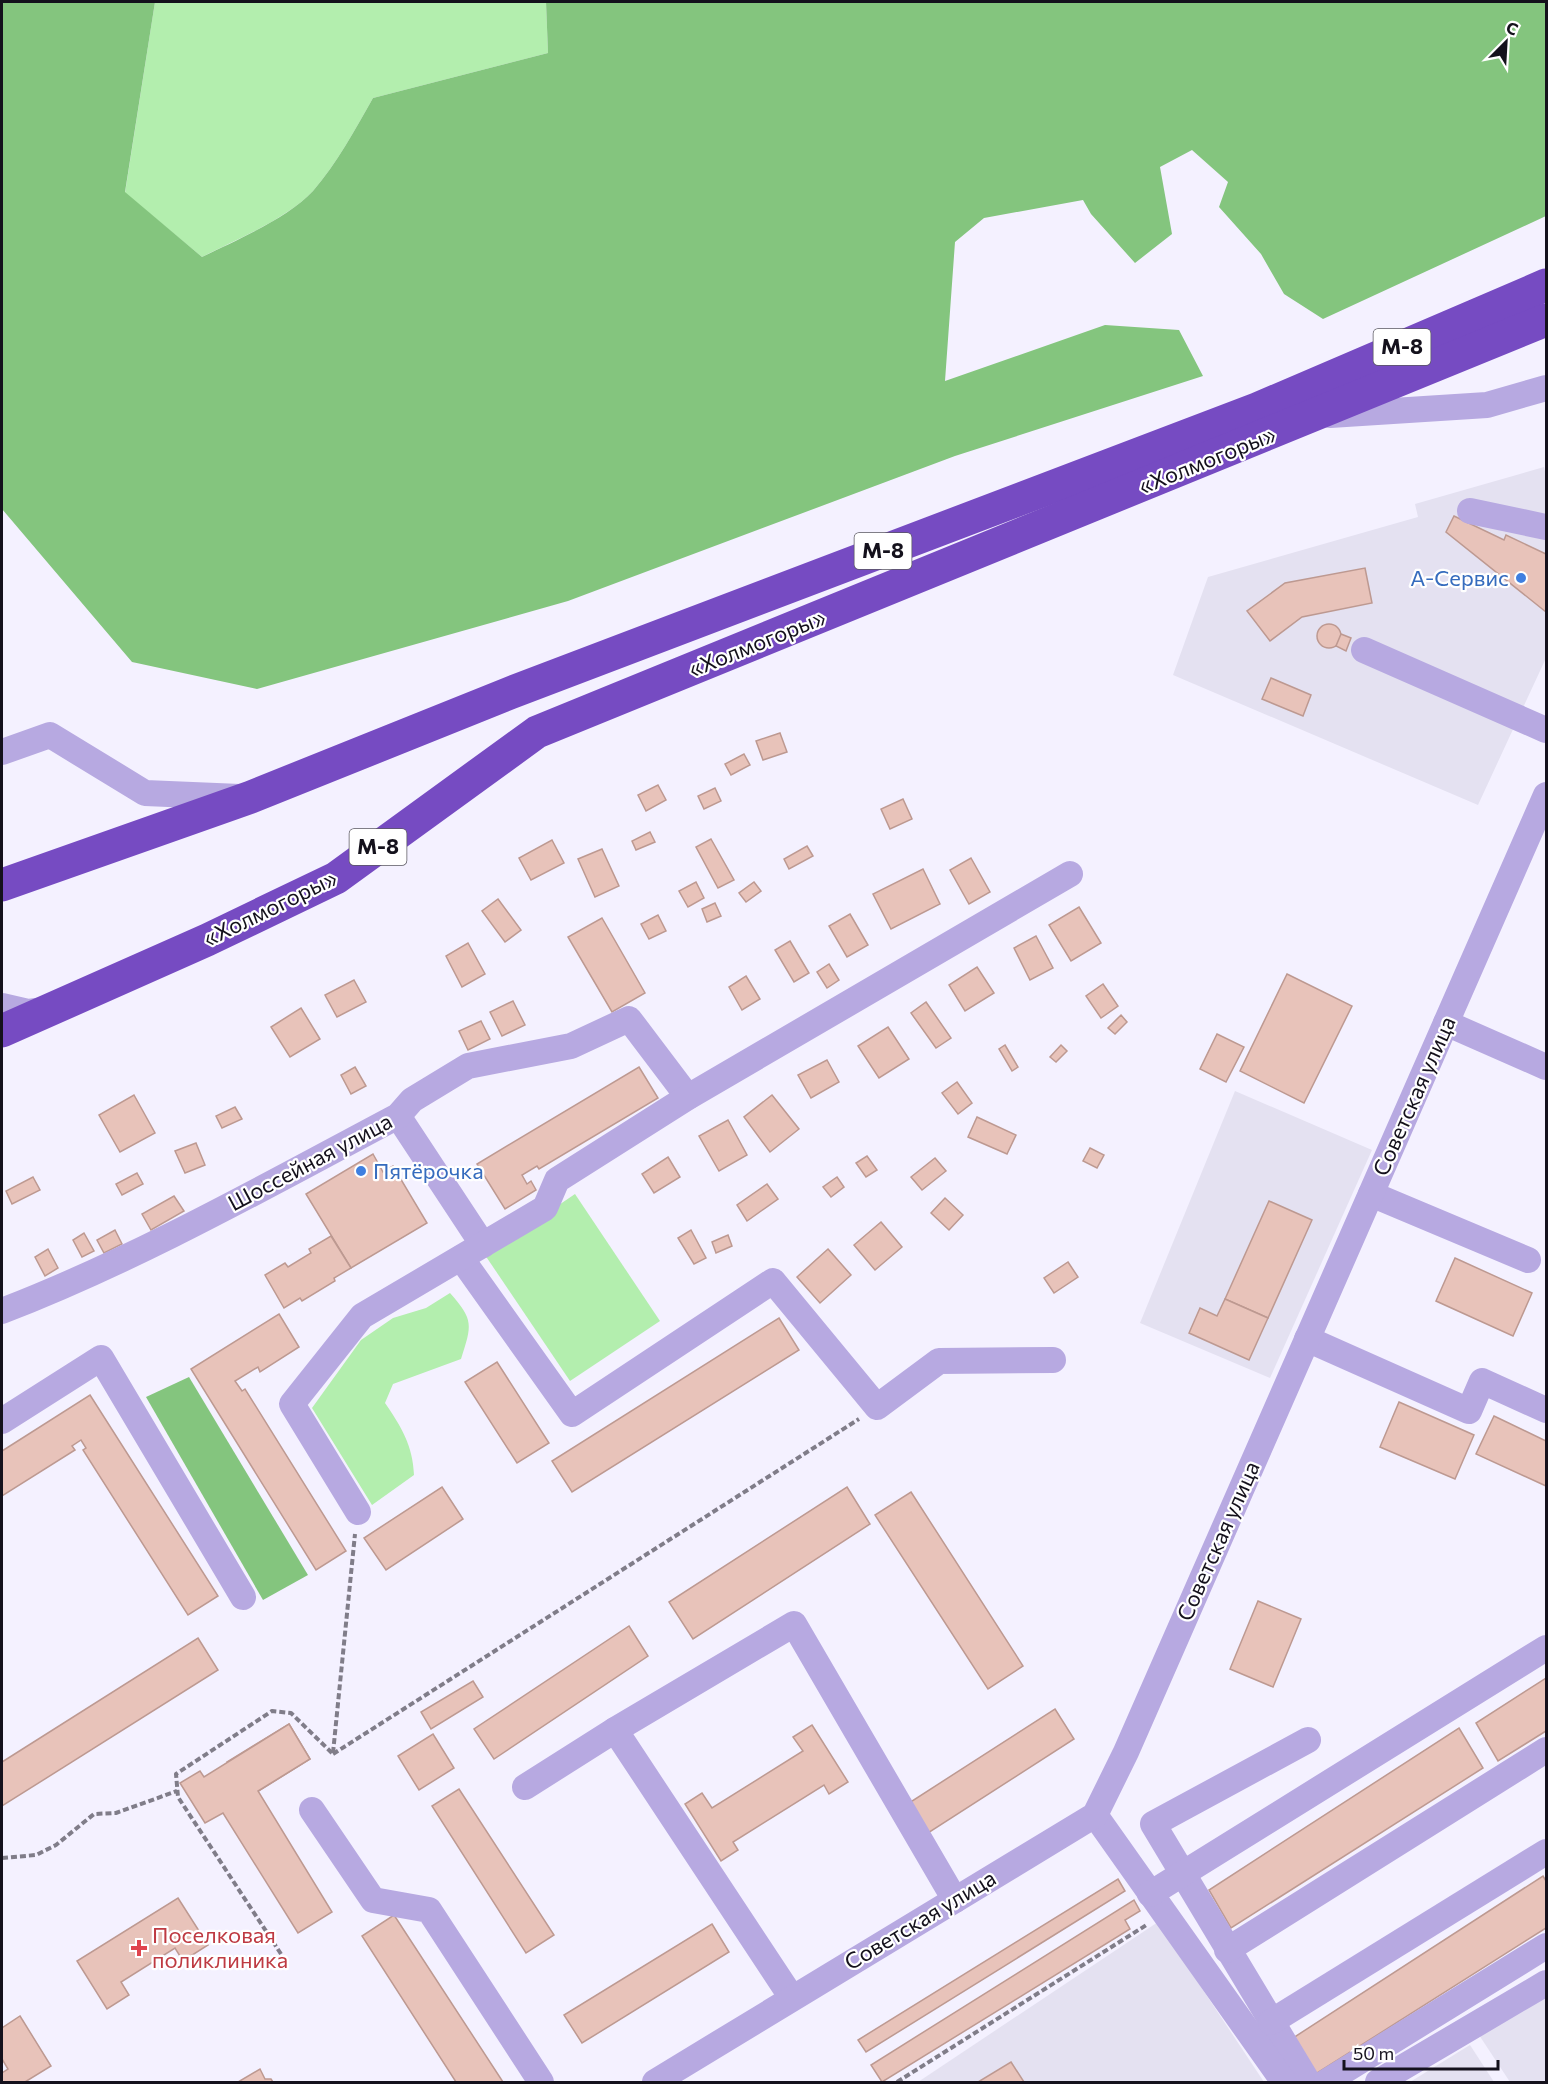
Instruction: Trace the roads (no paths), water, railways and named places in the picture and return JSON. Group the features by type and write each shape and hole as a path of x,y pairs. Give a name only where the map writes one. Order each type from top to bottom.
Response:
{"highway":[{"name":"«Холмогоры»","path":"2,885 251,797 510,693 1257,409 1546,285"},
{"name":"«Холмогоры»","path":"2,1030 207,940 336,878 537,732 1546,320"}],"street":[{"path":"1315,416 1487,405 1546,388"},
{"path":"1470,511 1546,526"},
{"path":"1364,650 1546,730"},
{"path":"2,752 50,735 145,793 251,797"},
{"name":"Советская улица","path":"656,2082 1095,1815 1126,1752 1546,795"},
{"path":"358,1512 292,1404 362,1316 545,1208 557,1180 688,1097 1070,874"},
{"path":"2,1006 28,1012 57,1006"},
{"name":"Шоссейная улица","path":"2,1311 61,1288 230,1205 398,1116 412,1100 468,1066 571,1046 629,1020 688,1097"},
{"path":"1446,1023 1546,1067"},
{"path":"398,1116 483,1245"},
{"path":"1371,1194 1528,1260"},
{"path":"461,1258 572,1414 773,1281 877,1407 939,1361 1053,1360"},
{"path":"1307,1339 1469,1411 1482,1382 1546,1410"},
{"path":"2,1420 101,1358 243,1597"},
{"path":"525,1787 615,1730 794,1624 956,1900"},
{"path":"1157,1903 1182,1874 1546,1648"},
{"path":"615,1730 792,1998"},
{"path":"1308,1740 1153,1824 1308,2082"},
{"path":"1227,1950 1546,1750"},
{"path":"312,1810 373,1900 429,1910 541,2082"},
{"path":"1095,1815 1284,2082"},
{"path":"1271,2022 1546,1852"},
{"path":"1326,2082 1546,1946"},
{"path":"1378,2082 1546,1983"}],"place":[{"name":"А-Сервис","path":"1521,578"},
{"name":"Пятёрочка","path":"361,1171"},
{"name":"Поселковая поликлиника","path":"139,1948"}]}
